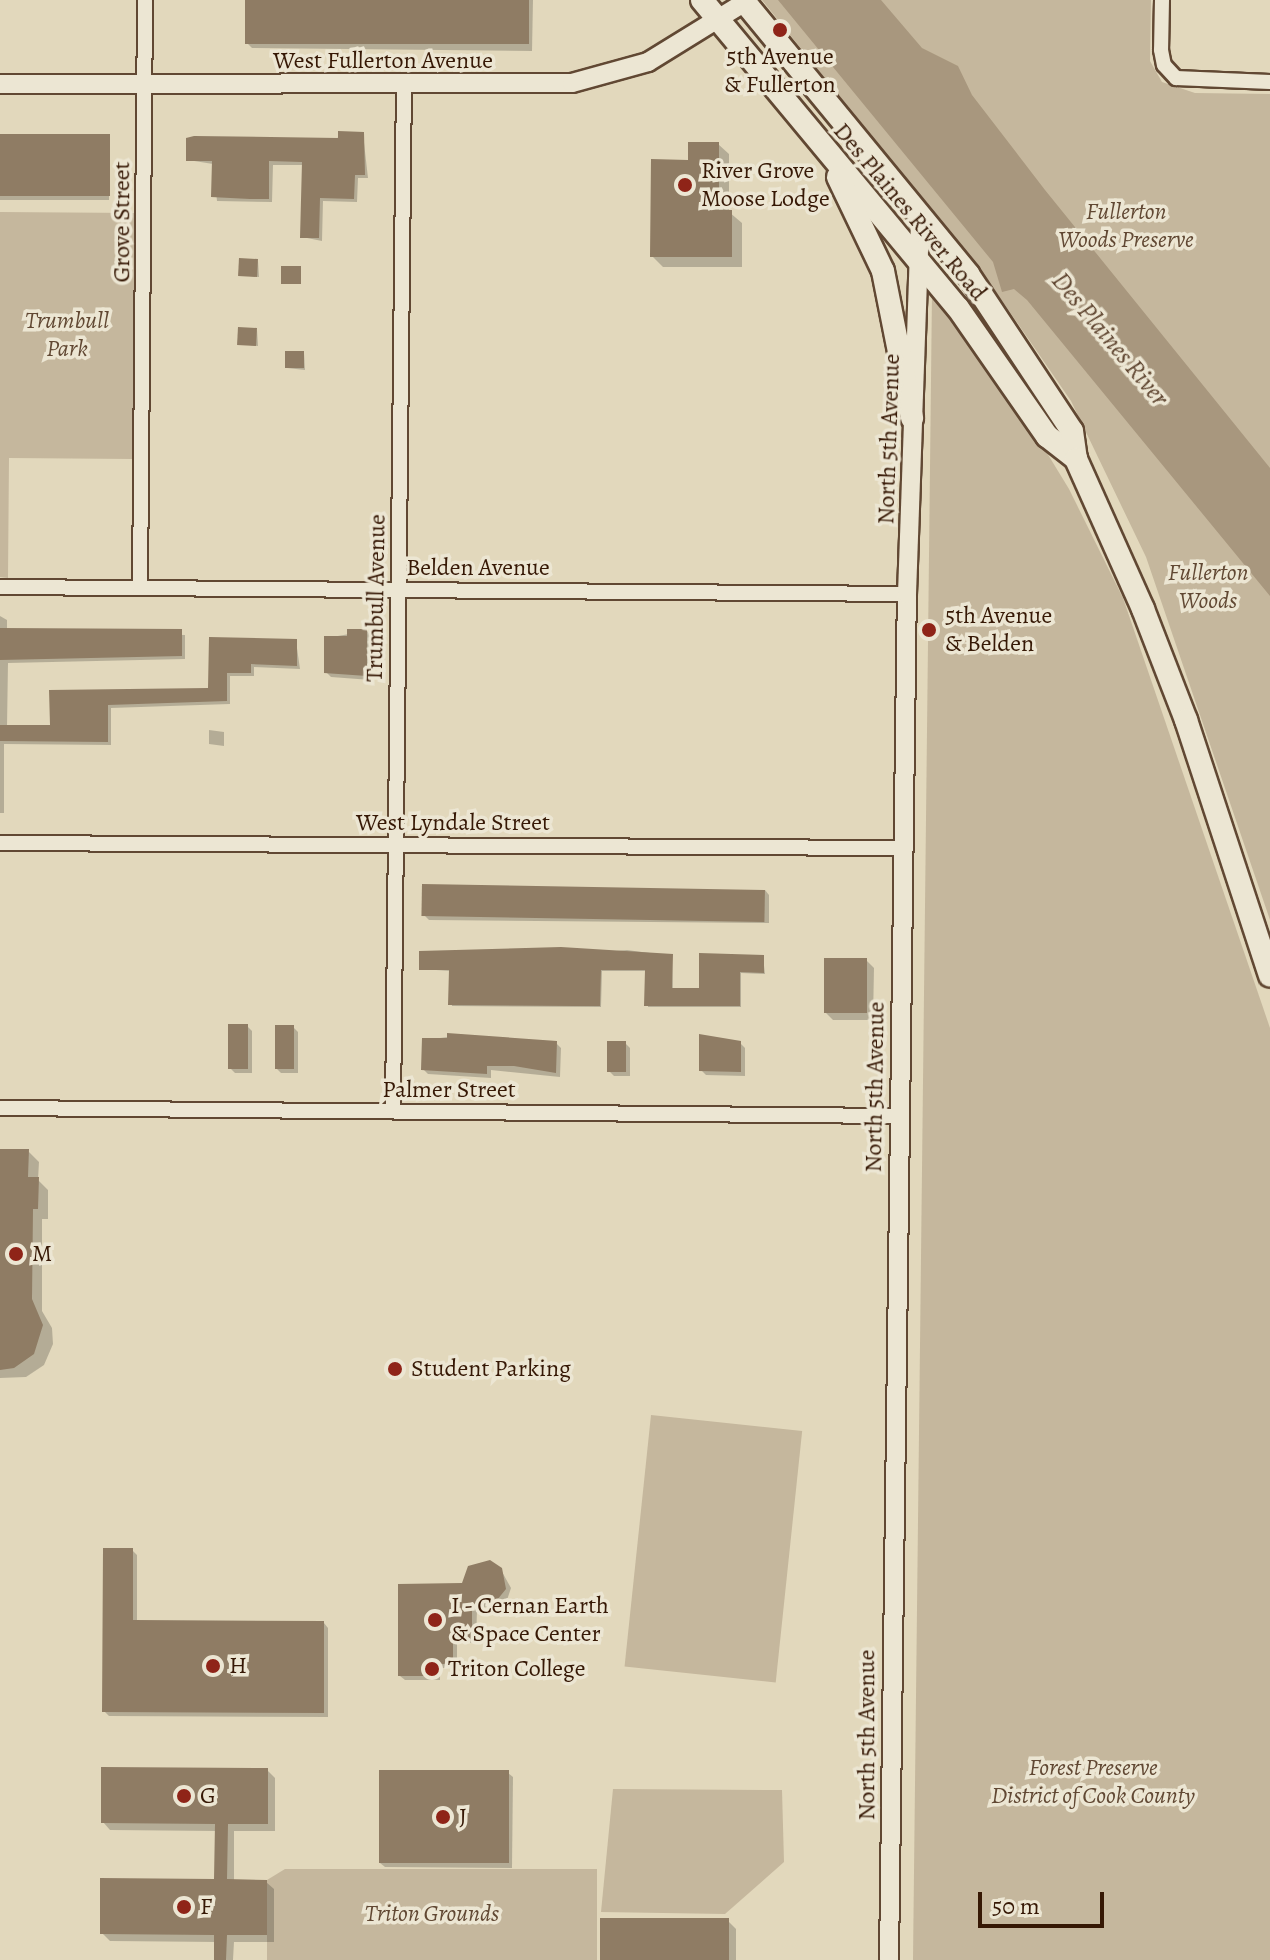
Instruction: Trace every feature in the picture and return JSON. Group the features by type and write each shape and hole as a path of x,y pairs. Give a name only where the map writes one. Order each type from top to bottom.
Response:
{"main road":[{"name":"Des Plaines River Road","path":"702,0 919,261 991,352 1047,436 1076,459"},
{"name":"Des Plaines River Road","path":"744,1 920,215 1024,352 1072,431 1076,459 1143,609 1186,720 1270,976"},
{"path":"820,144 883,271 912,418"}],"street":[{"name":"Grove Street","path":"140,587 145,0"},
{"path":"1162,0 1161,50 1169,72 1187,81 1270,82"},
{"name":"West Fullerton Avenue","path":"0,84 404,85 593,80 648,62 744,1"},
{"name":"Trumbull Avenue","path":"393,1111 404,85"},
{"name":"North 5th Avenue","path":"889,1960 907,594 920,215"},
{"name":"Belden Avenue","path":"0,587 907,594"},
{"name":"West Lyndale Street","path":"0,843 905,848"},
{"name":"Palmer Street","path":"0,1108 899,1116"}],"green space":[{"name":"Fullerton Woods Preserve","path":"762,0 1151,0 1150,61 1162,82 1195,93 1270,94 1270,920 1146,557 1071,401 994,289"},
{"name":"Trumbull Park","path":"0,212 135,213 133,459 9,458 8,578 0,577"},
{"name":"Forest Preserve District of Cook County","path":"932,292 1022,412 1069,489 1123,598 1270,1028 1270,1960 913,1960"},
{"path":"651,1415 802,1431 776,1683 625,1667"},
{"path":"613,1789 782,1790 784,1862 725,1914 601,1912"},
{"name":"Triton Grounds","path":"285,1869 597,1869 597,1960 267,1960 267,1880"}],"water":[{"name":"Des Plaines River","path":"778,0 881,0 922,48 958,66 972,95 1045,190 1270,468 1270,596 1027,300 1014,289 1002,292 993,262"}],"building":[{"path":"245,0 529,0 529,44 245,44"},
{"path":"338,131 364,132 365,175 355,175 354,199 320,198 319,238 300,238 302,162 269,161 269,199 250,199 211,197 212,161 186,161 186,138 194,136 338,138"},
{"path":"0,134 110,134 110,196 0,196"},
{"name":"River Grove Moose Lodge","path":"688,142 719,142 719,210 732,210 732,257 650,257 651,159 688,160"},
{"path":"239,258 258,259 257,277 238,276"},
{"path":"281,266 301,266 301,284 281,284"},
{"path":"238,327 257,328 256,346 237,345"},
{"path":"285,351 304,351 304,368 285,368"},
{"path":"0,628 182,629 182,656 0,660"},
{"path":"347,629 367,629 367,676 324,673 324,636 347,636"},
{"path":"209,637 297,639 297,666 251,664 251,673 227,673 227,701 108,705 108,742 0,741 0,725 50,725 49,690 208,688"},
{"path":"422,884 765,890 764,922 421,916"},
{"path":"561,947 673,954 672,988 699,988 699,953 764,955 764,973 740,972 740,1006 644,1006 645,970 601,970 600,1006 448,1005 449,970 419,970 419,951"},
{"path":"824,958 867,958 867,1013 824,1013"},
{"path":"228,1024 248,1024 248,1069 228,1069"},
{"path":"275,1025 294,1025 294,1069 275,1069"},
{"path":"447,1033 557,1041 556,1073 514,1066 487,1066 487,1074 421,1070 422,1038 447,1038"},
{"path":"699,1034 741,1041 741,1072 699,1071"},
{"path":"607,1041 626,1041 626,1072 607,1072"},
{"name":"M","path":"0,1149 29,1149 28,1177 39,1177 38,1209 33,1209 32,1299 43,1325 34,1354 14,1368 0,1370"},
{"name":"H","path":"103,1548 133,1548 133,1620 324,1621 324,1713 102,1712"},
{"name":"I - Cernan Earth & Space Center","path":"490,1560 502,1568 506,1589 497,1600 472,1605 472,1639 453,1639 453,1664 436,1664 436,1676 398,1676 398,1584 462,1583 468,1566"},
{"path":"101,1767 268,1768 268,1824 228,1824 227,1879 267,1880 267,1935 227,1935 226,1960 214,1960 214,1935 100,1934 100,1878 214,1879 215,1824 101,1823"},
{"name":"J","path":"379,1770 509,1770 509,1863 379,1863"},
{"path":"600,1918 729,1918 729,1960 600,1960"}],"place":[{"name":"5th Avenue & Fullerton","path":"780,30"},
{"name":"River Grove Moose Lodge","path":"685,185"},
{"name":"5th Avenue & Belden","path":"929,630"},
{"name":"M","path":"16,1254"},
{"name":"Student Parking","path":"395,1369"},
{"name":"I - Cernan Earth & Space Center","path":"435,1620"},
{"name":"H","path":"213,1666"},
{"name":"Triton College","path":"432,1669"},
{"name":"G","path":"184,1796"},
{"name":"J","path":"443,1817"},
{"name":"F","path":"184,1907"}],"park label":[{"name":"Fullerton Woods","path":"1208,587"}]}
